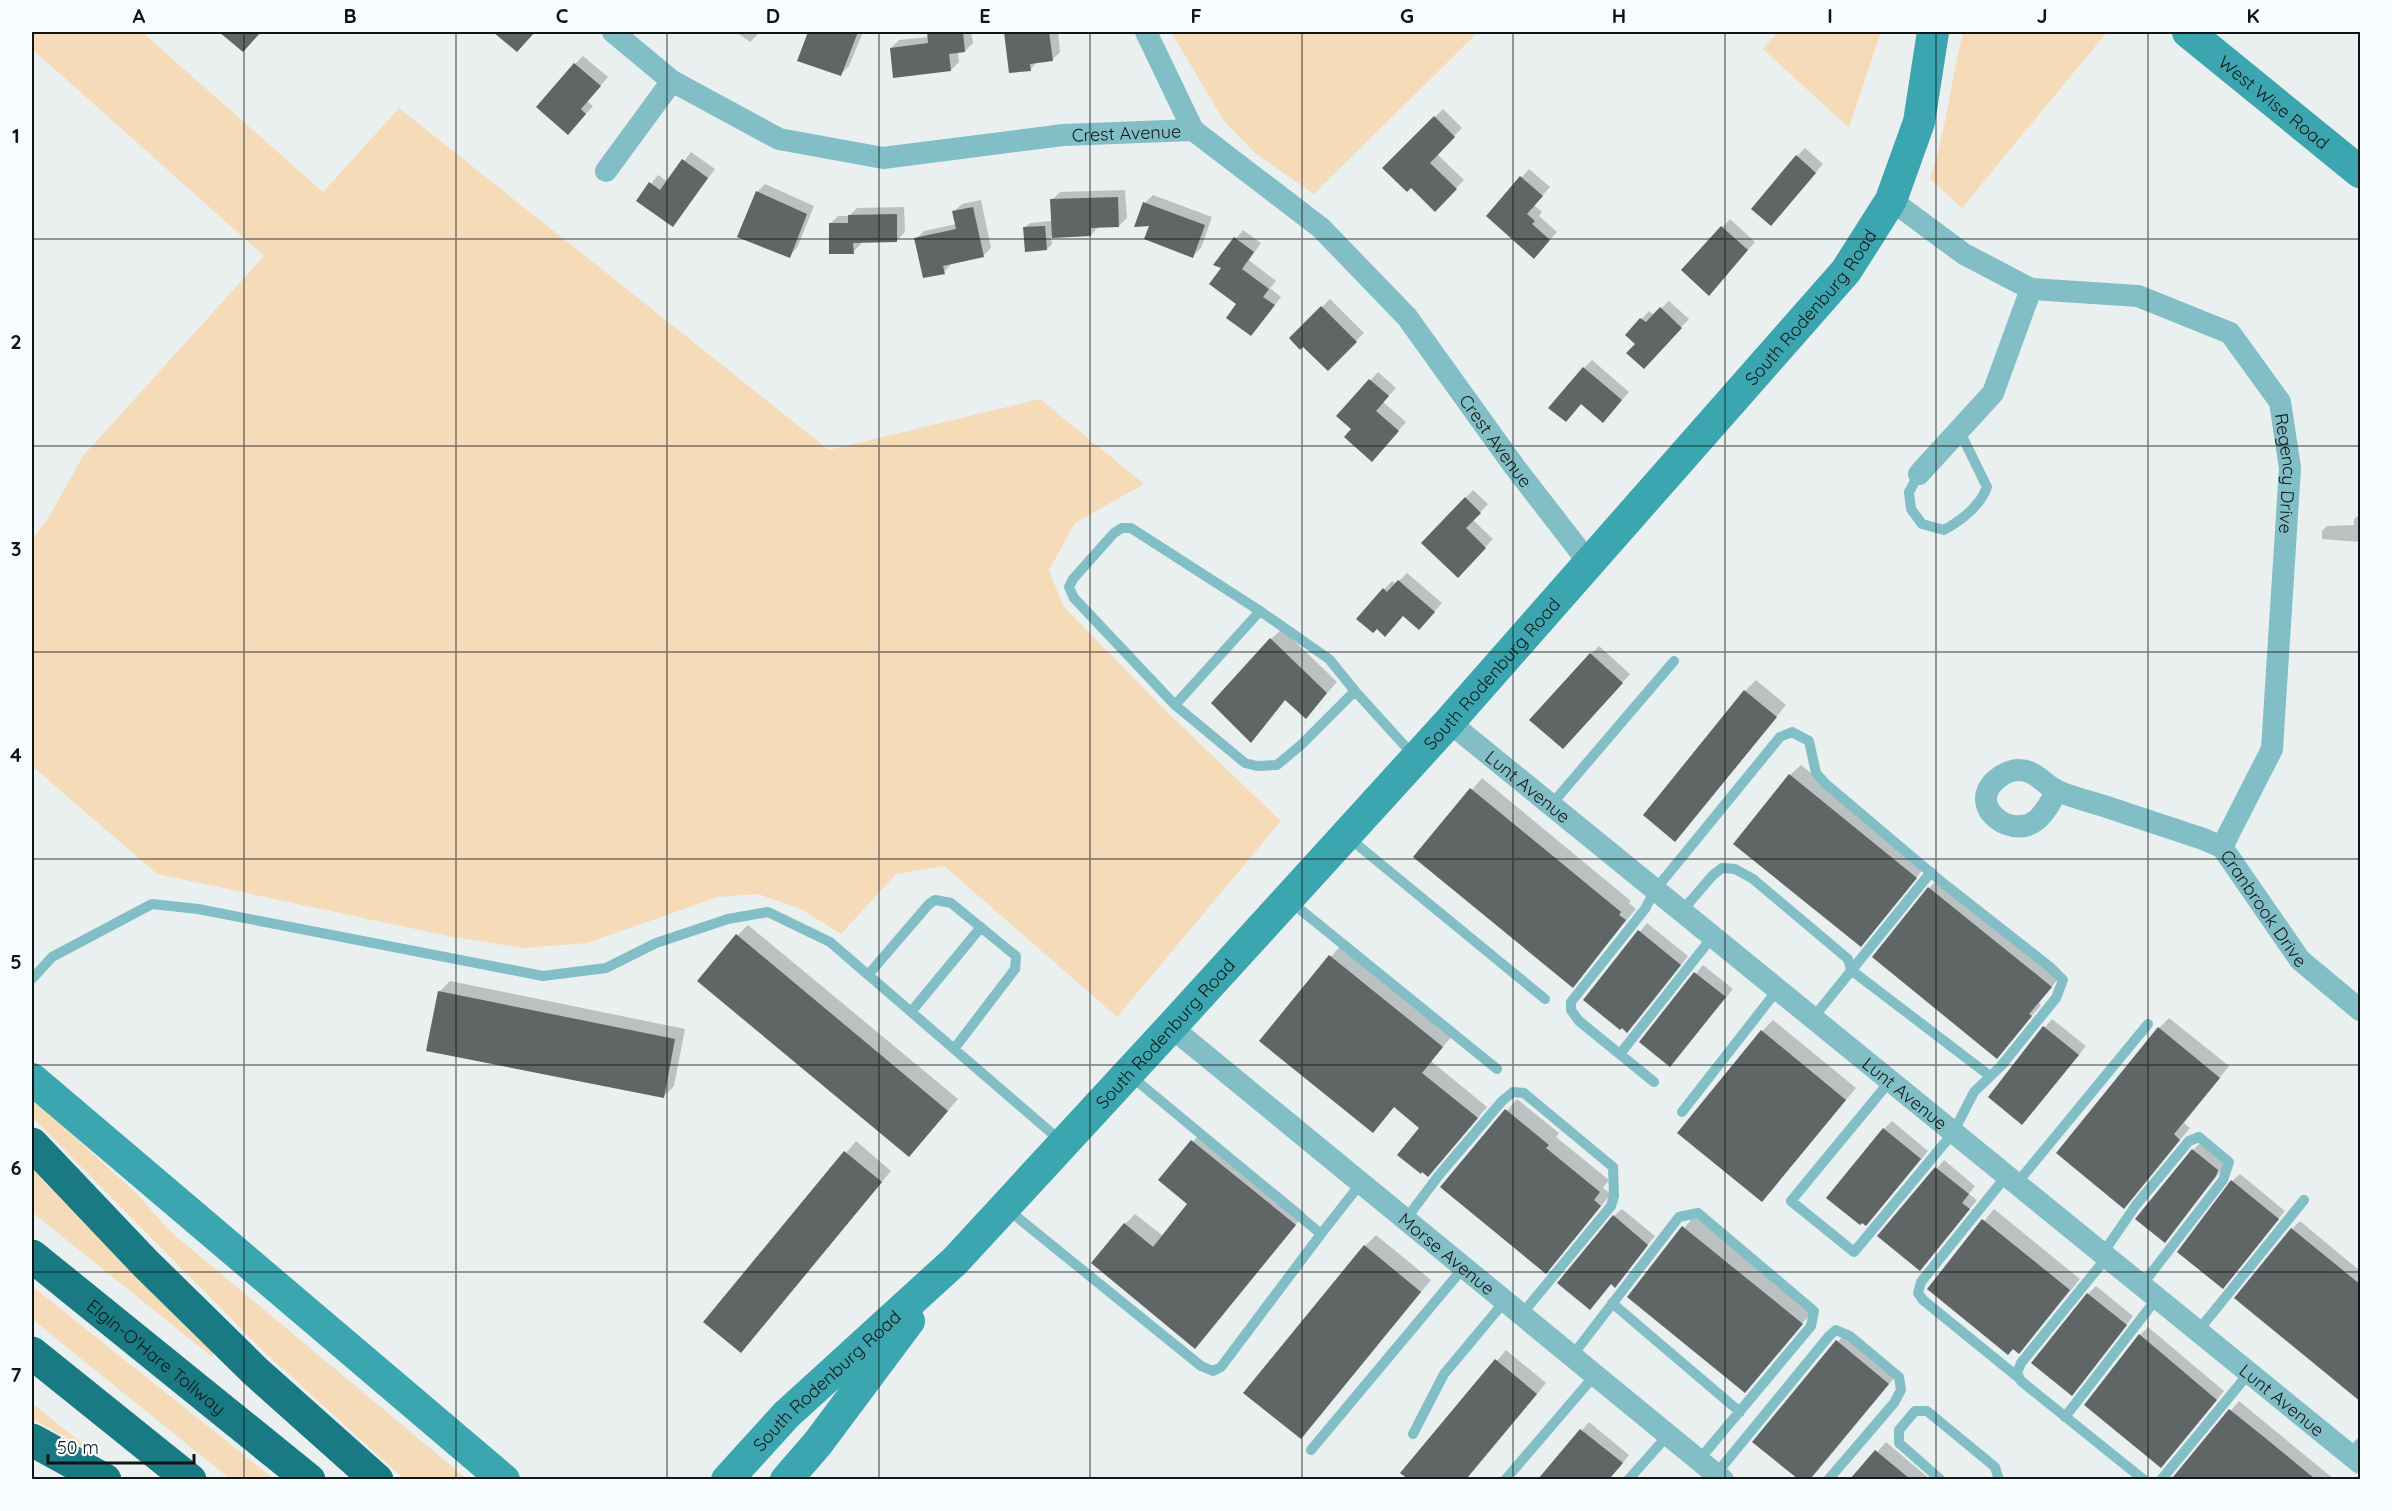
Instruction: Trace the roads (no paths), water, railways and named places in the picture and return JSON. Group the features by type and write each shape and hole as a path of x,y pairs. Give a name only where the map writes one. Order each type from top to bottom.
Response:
{"highway":[{"path":"32,1144 146,1264 255,1371 377,1479"},
{"name":"Elgin-O'Hare Tollway","path":"32,1256 309,1479"},
{"path":"32,1353 190,1479"},
{"path":"32,1440 105,1479"}],"street":[{"name":"Crest Avenue","path":"613,32 672,81 779,139 883,159 1063,135 1193,130 1321,228 1407,317 1514,466 1589,562"},
{"path":"1146,32 1193,130"},
{"name":"South Rodenburg Road","path":"728,1477 786,1415 955,1261 1172,1028 1449,722 1846,271 1891,200 1919,122 1933,32"},
{"name":"West Wise Road","path":"2188,32 2361,172"},
{"path":"606,171 672,81"},
{"name":"Regency Drive","path":"1891,200 1964,254 2031,289 2138,296 2230,333 2280,402 2290,468 2272,749 2222,847"},
{"path":"1919,474 1993,393 2031,289"},
{"name":"Lunt Avenue","path":"1449,722 2249,1373 2357,1453"},
{"name":"Cranbrook Drive","path":"2057,791 2222,847 2300,960 2361,1010"},
{"name":"Morse Avenue","path":"1172,1028 1713,1471"},
{"path":"32,1079 504,1479"},
{"name":"South Rodenburg Road","path":"786,1479 818,1443 955,1261"}],"lane":[{"path":"1919,474 1909,492 1911,509 1922,524 1944,530 1960,520 1983,497 1987,487 1959,430"},
{"path":"1354,691 1302,744 1277,765 1257,766 1245,763 1175,705 1074,598 1070,587 1073,579 1114,533 1122,528 1131,528 1260,611 1329,659 1354,691 1416,759"},
{"path":"1175,705 1260,611"},
{"path":"1551,805 1674,661"},
{"path":"1654,1082 1579,1021 1570,1010 1571,1002 1646,909 1655,890 1780,737 1792,732 1809,741 1816,774 1821,779 2063,980 2056,998 1974,1092 1953,1133 1854,1252 1791,1201 1890,1081"},
{"path":"1346,836 1545,999"},
{"path":"1682,911 1713,875 1722,868 1735,869 1753,879 1848,959 1851,970 1990,1076"},
{"path":"1813,1018 1931,872"},
{"path":"868,975 929,904 935,900 951,903 1016,956 1016,969 954,1049"},
{"path":"1288,900 1497,1068"},
{"path":"32,979 52,957 152,904 198,909 543,976 606,968 656,943 728,919 768,912 830,942 1064,1143"},
{"path":"911,1012 981,927"},
{"path":"1620,1054 1713,936"},
{"path":"1682,1112 1778,989"},
{"path":"2144,1479 2065,1417 1923,1300 1918,1293 1921,1282 2148,1024"},
{"path":"1128,1074 1321,1234"},
{"path":"1406,1219 1439,1175 1502,1101 1513,1092 1524,1093 1613,1167 1614,1196 1611,1206 1513,1308 1444,1374 1413,1434"},
{"path":"2019,1378 2017,1373 2021,1363 2105,1255 2136,1205 2188,1141 2199,1137 2229,1161 2223,1180 2065,1417"},
{"path":"1005,1207 1201,1366 1213,1371 1221,1367 1361,1183"},
{"path":"2198,1330 2304,1200"},
{"path":"1572,1356 1679,1217 1698,1214 1814,1311 1811,1326 1740,1412 1713,1471"},
{"path":"1311,1449 1464,1267"},
{"path":"1612,1303 1740,1412"},
{"path":"1713,1471 1836,1330 1850,1336 1899,1377 1901,1390 1894,1403 1828,1479"},
{"path":"2161,1479 2249,1373"},
{"path":"1504,1479 1595,1374"},
{"path":"1941,1479 1899,1443 1899,1430 1915,1411 1928,1411 1995,1467 1999,1479"},
{"path":"1628,1479 1668,1435"}]}
